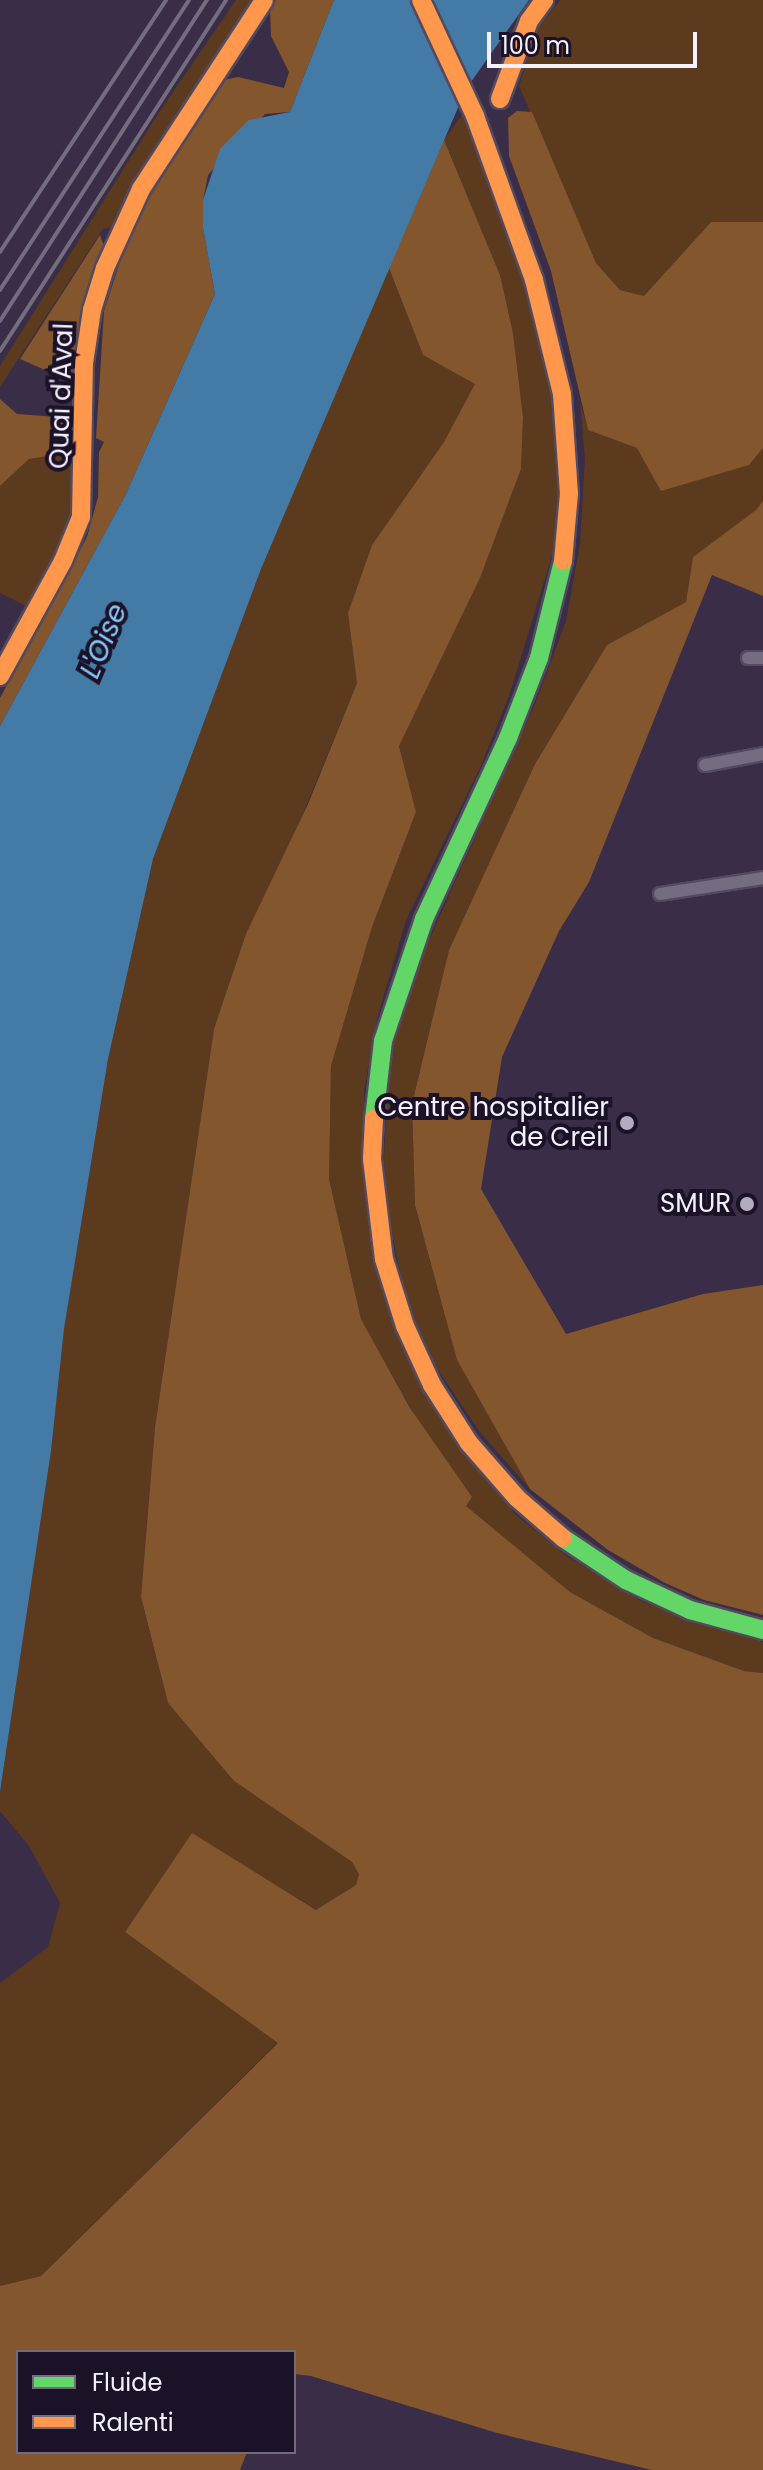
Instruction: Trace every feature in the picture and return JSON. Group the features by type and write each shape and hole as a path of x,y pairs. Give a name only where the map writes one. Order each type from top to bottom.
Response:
{"main road":[{"name":"Quai d'Aval","path":"0,676 63,561 81,517 84,363 92,310 109,257 141,189 264,0"},
{"path":"421,0 475,116 543,308 559,375 568,444 567,531 557,594 536,667 501,754 424,919 386,1027 377,1073 372,1125 374,1193 381,1244 398,1308 432,1385 469,1443 517,1498 581,1552 634,1585 702,1614 763,1630"},
{"path":"500,99 529,21 544,0"}],"street":[{"path":"748,658 763,658"},
{"path":"705,765 763,754"},
{"path":"660,894 763,878"}],"shaded area":[{"path":"236,0 254,0 115,227 103,229 0,387 0,366 158,114"},
{"path":"276,0 334,0 290,112 265,114 208,175 203,201 203,228 215,294 125,496 0,726 0,698 87,537 98,497 99,452 104,442 96,438 104,311 126,243 156,182 224,80 238,77 284,88 289,72 271,36 270,10"},
{"path":"560,0 763,0 763,222 711,222 644,296 620,290 596,263 519,86 536,31"},
{"path":"517,111 532,112 596,263 620,290 644,296 711,222 763,222 763,448 749,465 661,491 637,448 588,430 551,271 509,156 508,118"},
{"path":"464,112 525,275 546,347 558,426 558,536 509,696 480,768 406,920 377,1019 364,1091 367,1206 377,1257 437,1408 477,1469 516,1515 568,1557 639,1600 698,1624 763,1642 763,1673 744,1671 653,1638 570,1592 465,1506 361,1319 329,1179 331,1066 372,927 416,812 399,746 480,578 521,469 523,417 513,333 500,275 444,140"},
{"path":"444,140 500,275 513,333 523,417 521,469 480,578 399,746 416,812 372,927 331,1066 329,1179 361,1319 410,1408 472,1497 466,1506 570,1592 653,1638 744,1671 763,1673 763,2470 652,2470 497,2433 311,2376 296,2374 296,2350 16,2350 16,2454 246,2454 240,2470 0,2470 0,2286 41,2276 278,2043 125,1932 192,1833 316,1910 356,1885 359,1874 352,1862 234,1781 168,1703 141,1597 155,1427 214,1029 246,934 308,804 357,683 348,613 372,545 444,442 475,384 423,355 389,268"},
{"path":"100,235 106,252 74,374 54,374 20,359"},
{"path":"389,268 423,355 476,384 444,442 372,545 348,613 357,683 214,1029 155,1427 141,1597 168,1703 234,1781 352,1862 359,1873 356,1885 317,1910 192,1834 125,1932 278,2042 41,2276 0,2286 0,1983 48,1947 60,1903 29,1846 0,1811 0,1792 51,1451 64,1329 108,1059 153,859 261,569"},
{"path":"0,399 17,414 58,417 67,424 70,437 67,453 29,459 0,486"},
{"path":"580,402 588,430 637,448 749,465 763,448 763,501 757,510 693,557 686,602 607,645 535,764 449,950 412,1104 415,1205 457,1360 530,1489 479,1431 435,1365 407,1304 390,1224 384,1160 387,1087 396,1030 408,987 535,704 566,621 580,544 585,459"},
{"path":"70,437 78,444 81,480 67,538 26,606 0,593 0,486 29,459 66,453"},
{"path":"763,501 763,596 712,575 589,882 559,931 502,1057 481,1189 566,1334 703,1294 763,1285 763,1615 704,1600 665,1583 608,1550 530,1489 457,1360 415,1205 412,1104 449,950 535,764 607,645 686,602 693,557 756,510"}],"water":[{"name":"L'Oise","path":"334,0 529,0 466,89 261,569 153,859 108,1059 64,1329 51,1451 0,1792 0,726 125,496 215,294 203,228 203,200 220,149 249,120 290,112"}],"railway":[{"path":"0,252 166,0"},
{"path":"0,290 189,0"},
{"path":"0,321 207,0"},
{"path":"0,351 226,0"}],"traffic: fast":[{"path":"374,1119 383,1041 424,919 508,738 539,658 563,561"},
{"path":"563,1538 626,1580 690,1610 763,1630"}],"traffic: slow":[{"path":"0,676 63,561 81,517 84,363 92,310 105,268 141,189 264,0"},
{"path":"421,0 475,116 534,280 562,394 569,493 563,561"},
{"path":"500,99 529,21 544,0"},
{"path":"374,1119 372,1159 384,1259 405,1326 432,1385 469,1443 517,1498 563,1538"}],"place":[{"name":"Centre hospitalier de Creil","path":"627,1123"},
{"name":"SMUR","path":"747,1204"}]}
